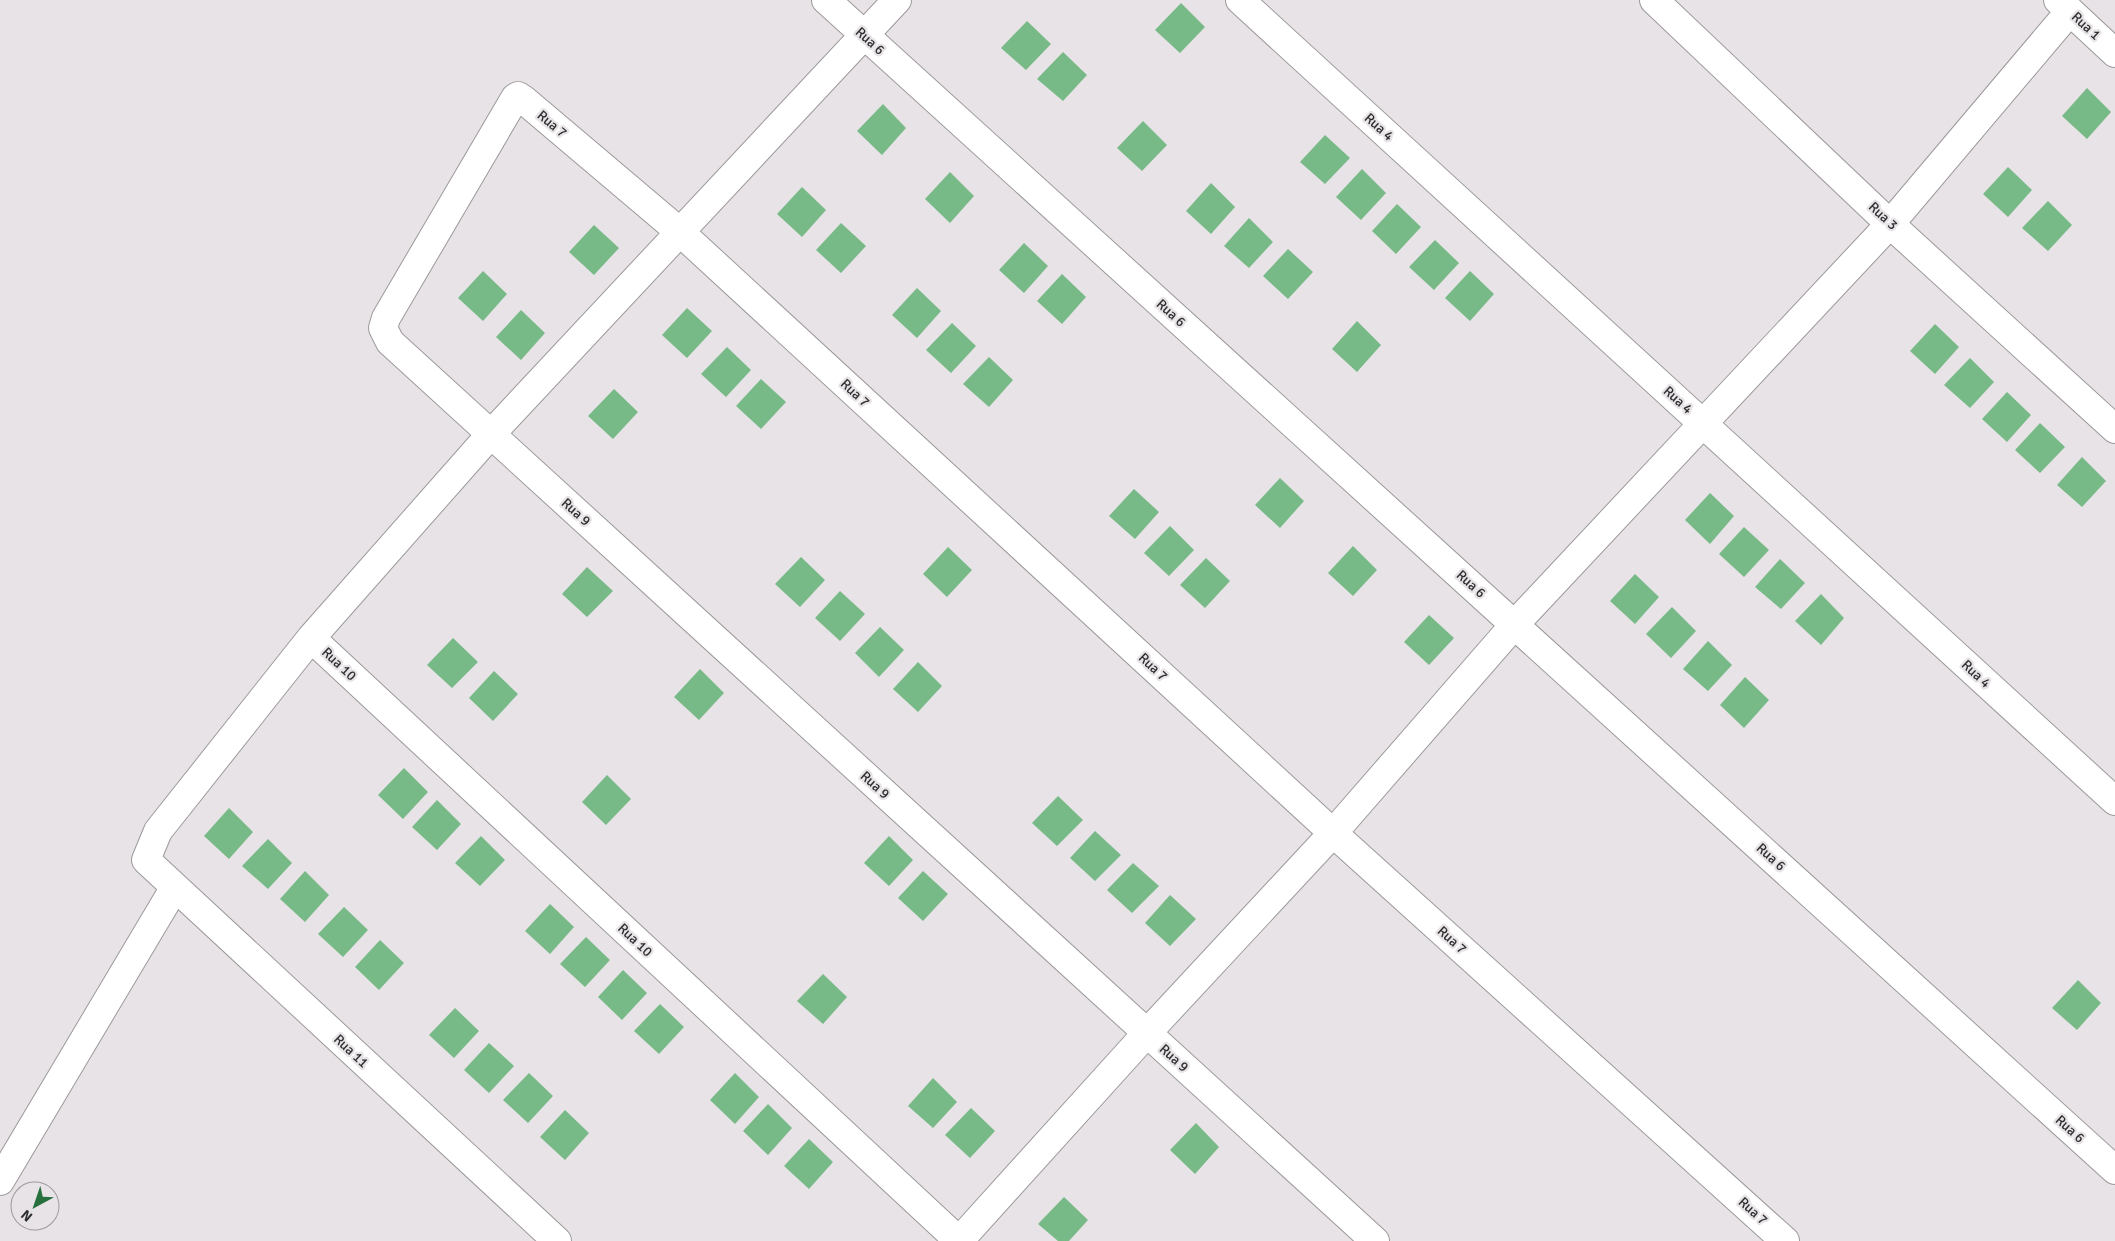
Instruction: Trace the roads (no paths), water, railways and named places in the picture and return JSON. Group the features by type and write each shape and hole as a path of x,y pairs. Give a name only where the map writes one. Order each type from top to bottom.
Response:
{"street":[{"name":"Rua 6","path":"826,0 2115,1170"},
{"path":"312,638 491,434 897,0"},
{"name":"Rua 4","path":"1240,0 2115,801"},
{"name":"Rua 3","path":"1654,0 1890,224 2115,429"},
{"path":"959,1241 1333,833 1515,624 1890,224 2064,6"},
{"name":"Rua 1","path":"2064,6 2115,53"},
{"name":"Rua 7","path":"384,323 513,100 518,96 680,232 1333,833 1786,1241"},
{"name":"Rua 9","path":"384,323 383,328 390,342 1375,1241"},
{"name":"Rua 11","path":"312,638 158,832 146,860 557,1241"},
{"name":"Rua 10","path":"312,638 959,1241"},
{"path":"0,1181 175,887"}]}
